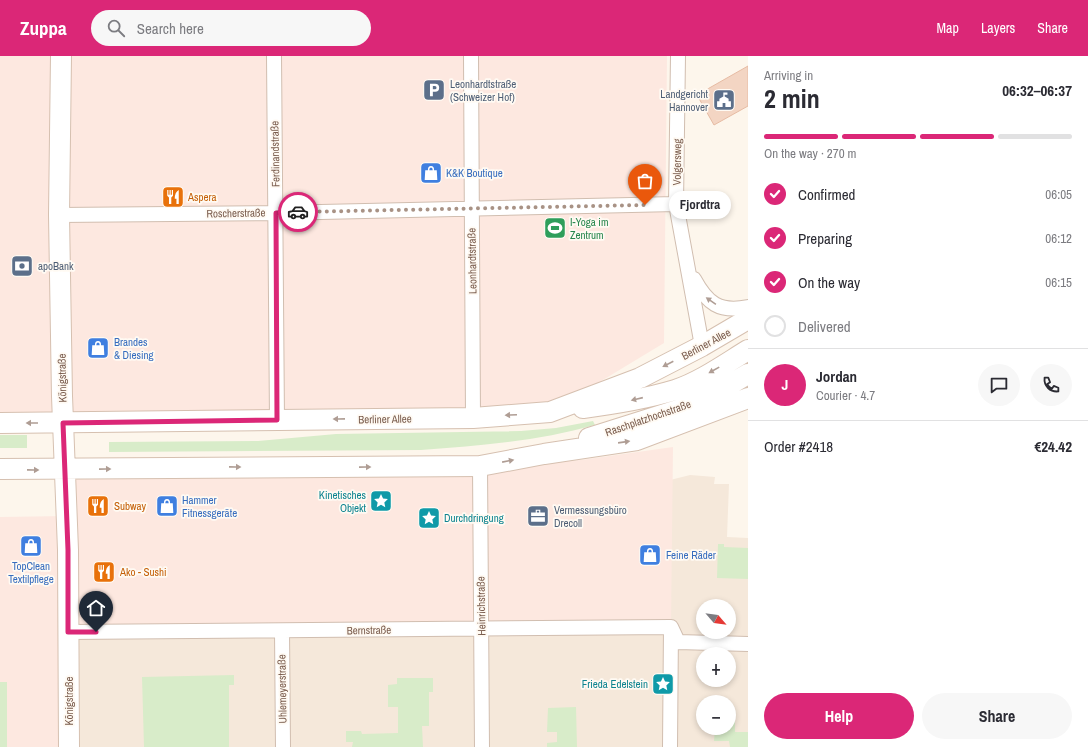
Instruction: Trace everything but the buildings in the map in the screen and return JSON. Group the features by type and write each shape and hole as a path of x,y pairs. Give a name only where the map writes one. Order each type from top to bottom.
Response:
{"main road":[{"name":"Königstraße","path":"61,56 59,215 63,423 66,470 69,747"},
{"name":"Berliner Allee","path":"0,423 473,418 550,412 640,378 702,346 748,319"},
{"name":"Raschplatzhochstraße","path":"550,412 619,403 676,390 715,371 748,350"},
{"name":"Raschplatzhochstraße","path":"544,454 684,408 748,374"},
{"path":"0,469 66,470 204,467 480,466 544,454 636,440 748,398"}],"street":[{"name":"Ferdinandstraße","path":"274,56 277,420"},
{"name":"Leonhardtstraße","path":"471,56 473,418"},
{"name":"Volgersweg","path":"678,56 676,204 702,346"},
{"name":"Roscherstraße","path":"59,215 276,213 676,204"},
{"name":"Volgersweg","path":"687,267 708,301 724,308 748,308"},
{"name":"Heinrichstraße","path":"480,466 482,747"},
{"name":"Bernstraße","path":"68,632 671,627"},
{"path":"671,627 678,642 748,644"},
{"path":"670,747 671,627"},
{"name":"Uhlemeyerstraße","path":"282,631 283,747"}],"shaded area":[{"path":"0,56 667,56 664,343 550,412 0,423"},
{"path":"673,447 671,627 69,632 69,747 0,747 0,517 67,516 66,470 480,466 581,460"},
{"path":"690,475 715,477 714,484 729,484 727,537 748,538 748,747 69,747 68,632"}],"green space":[{"path":"593,421 595,425 574,431 530,439 487,445 421,450 109,452 109,442 258,441 336,434 521,431 556,428"},
{"path":"0,435 27,435 27,448 0,448"},
{"path":"718,544 724,544 724,547 748,548 748,579 717,578"},
{"path":"234,675 234,685 229,685 229,747 144,747 142,677"},
{"path":"397,678 433,678 433,692 429,692 429,726 422,726 423,747 352,747 353,742 346,742 346,731 361,731 362,734 398,733 398,707 388,707 388,685 397,684"},
{"path":"0,682 7,682 7,747 0,747"},
{"path":"576,707 577,747 547,747 547,743 557,742 557,732 547,732 548,708"},
{"path":"736,732 748,732 748,747 730,747 729,741 714,741 714,735 736,735"}],"way so far":[{"path":"298,212 645,205"}],"place":[{"name":"Leonhardtstraße (Schweizer Hof)","path":"434,90"},
{"name":"Landgericht Hannover","path":"724,100"},
{"name":"K&K Boutique","path":"431,173"},
{"name":"Aspera","path":"173,197"},
{"name":"Fjordtra","path":"645,205"},
{"name":"I-Yoga im Zentrum","path":"555,228"},
{"name":"apoBank","path":"22,266"},
{"name":"Brandes & Diesing","path":"98,348"},
{"name":"Kinetisches Objekt","path":"381,501"},
{"name":"Subway","path":"98,506"},
{"name":"Hammer Fitnessgeräte","path":"167,506"},
{"name":"Vermessungsbüro Drecoll","path":"538,516"},
{"name":"Durchdringung","path":"429,518"},
{"name":"TopClean Textilpflege","path":"31,546"},
{"name":"Feine Räder","path":"650,555"},
{"name":"Ako - Sushi","path":"104,572"},
{"name":"Frieda Edelstein","path":"663,684"}],"route":[{"path":"96,632 68,632 68,550 63,423 277,420 276,213 298,212"}]}
